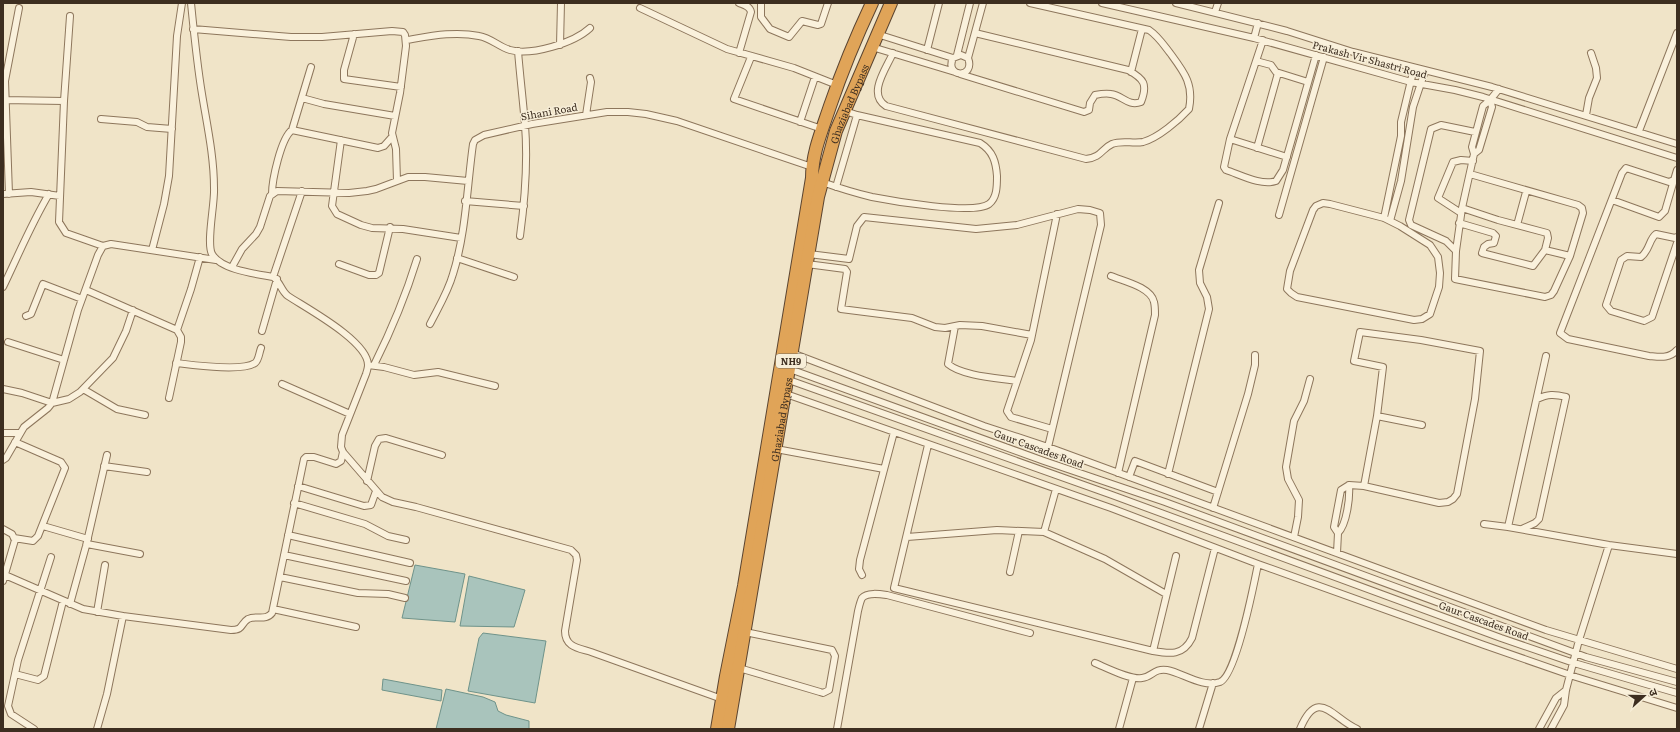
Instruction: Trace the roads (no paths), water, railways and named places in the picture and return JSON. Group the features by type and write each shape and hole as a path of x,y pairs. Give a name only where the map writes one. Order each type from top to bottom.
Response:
{"highway":[{"name":"Ghaziabad Bypass","path":"717,729 784,373 812,178 812,167 822,129 837,85 872,3"},
{"name":"Ghaziabad Bypass","path":"728,729 786,394 784,373 792,353 818,197 836,131 891,3"}],"street":[{"path":"152,250 167,190 177,36 182,3"},
{"path":"191,3 198,68 213,165 214,205 210,249 216,260 221,264 275,278 282,290 287,295 318,314 355,343 371,365 414,374 438,372 495,386"},
{"path":"560,45 561,3"},
{"path":"739,3 747,6 751,12 739,53"},
{"path":"761,3 760,16 770,30 789,37 802,21 818,25 821,24 828,3"},
{"path":"927,50 939,3"},
{"path":"970,3 955,57 951,63 951,68 958,73 966,72 969,69 970,63 968,58 983,3"},
{"path":"892,53 877,87 877,95 881,102 886,106 1086,159 1100,155 1112,144 1144,142 1154,137 1172,124 1189,109 1190,89 1184,71 1157,36 1149,30 1030,3"},
{"name":"Prakash Vir Shastri Road","path":"1102,3 1263,40 1412,82 1455,90 1677,158"},
{"name":"Prakash Vir Shastri Road","path":"1176,3 1196,5 1215,12 1258,23 1353,52 1499,89 1639,131 1677,144"},
{"path":"1215,12 1218,3"},
{"path":"19,8 6,74 4,100 6,194 30,192 60,196"},
{"path":"640,8 739,53 794,68 837,85"},
{"path":"70,16 64,101 60,196 60,222 63,231 69,235 103,246 111,244 216,260"},
{"path":"1254,38 1258,23"},
{"path":"407,40 448,33 467,34 486,38 508,50 518,51 560,45 583,35 590,28"},
{"path":"193,29 291,37 322,37 399,31 403,32 407,40 401,87 392,133 396,150 397,181"},
{"path":"1131,72 1142,29"},
{"path":"872,47 1084,112 1089,110 1090,103 1094,95 1111,94 1131,104 1136,104 1141,102 1146,90 1142,80 1128,70 975,33"},
{"path":"1639,131 1677,33"},
{"path":"354,34 344,70 344,79 401,87"},
{"path":"878,34 927,50 955,57 961,55 968,58"},
{"path":"1263,40 1230,140 1224,164 1224,169 1260,182 1272,183 1276,181 1283,170 1316,55"},
{"path":"518,51 525,126 526,164 524,206 520,236"},
{"path":"1586,115 1589,98 1597,78 1596,68 1591,53"},
{"path":"751,57 734,99 822,129"},
{"path":"1279,215 1324,57"},
{"path":"1256,61 1271,65 1278,73 1308,82"},
{"path":"232,267 238,255 256,234 260,226 272,194 273,177 285,140 292,130 311,67"},
{"path":"1387,219 1399,146 1401,122 1412,82 1414,68"},
{"path":"1387,219 1400,181 1407,148 1411,118 1425,70"},
{"path":"1257,148 1278,73"},
{"path":"800,122 815,77"},
{"path":"586,115 591,82 590,78"},
{"path":"1470,174 1526,192 1578,205 1582,208 1583,213 1570,256 1551,295 1541,298 1455,279 1459,223 1461,211 1473,161 1474,154 1472,147 1475,132 1483,106 1499,89"},
{"path":"302,98 324,104 395,116"},
{"path":"4,100 64,101"},
{"path":"1474,154 1478,150 1492,107 1490,100"},
{"path":"822,182 855,193 891,200 970,209 982,208 989,204 996,193 996,166 994,157 986,146 980,143 857,116 844,111"},
{"name":"Sihani Road","path":"430,324 449,284 457,258 473,144 475,140 484,135 525,126 607,112 640,113 677,121 812,167"},
{"path":"836,187 857,116"},
{"path":"101,118 137,122 147,127 172,129"},
{"path":"1456,251 1446,241 1411,225 1409,220 1431,129 1441,125 1475,132"},
{"path":"292,130 378,148 384,146 392,137"},
{"path":"341,140 332,206 337,214 361,225 372,228 390,228 461,238"},
{"path":"1230,140 1287,157"},
{"path":"1399,146 1407,148"},
{"path":"1459,223 1493,233 1496,236 1494,243 1488,244 1484,247 1482,253 1533,266 1545,250 1548,238 1547,233 1461,211 1438,198 1453,162 1461,160 1473,161"},
{"path":"1674,180 1669,182 1626,168 1622,173 1560,333 1568,339 1662,358 1672,355 1677,350"},
{"path":"1612,200 1659,217 1665,211 1677,170"},
{"path":"272,194 280,190 333,192 366,191 376,189 408,177 468,181"},
{"path":"1393,179 1400,181"},
{"path":"262,331 275,278 302,191"},
{"path":"1517,225 1526,192"},
{"path":"3,287 35,219 49,194"},
{"path":"466,201 524,206"},
{"path":"1168,474 1209,309 1207,297 1200,283 1199,270 1218,203"},
{"path":"1323,203 1330,204 1387,219 1430,245 1438,257 1440,273 1439,287 1430,314 1422,319 1414,320 1297,297 1291,294 1287,289 1288,278 1313,210 1316,206 1323,203"},
{"path":"1032,335 982,326 955,326 945,328 935,327 912,318 841,309 846,271 857,226 864,217 976,230 1017,225 1078,209 1100,213 1101,225 1048,447"},
{"path":"1052,429 1011,417 1007,411 1032,335 1057,214"},
{"path":"340,264 368,275 376,275 379,273 390,228"},
{"path":"1677,237 1674,238 1656,234 1653,236 1647,253 1641,257 1627,256 1621,260 1606,305 1611,311 1644,321 1652,317 1677,243"},
{"path":"3,460 6,458 20,433 31,420 48,408 52,403 82,299 98,255 103,246"},
{"path":"1545,250 1570,256"},
{"path":"177,330 200,257"},
{"path":"457,258 514,277"},
{"path":"417,259 394,326 366,374 350,414 341,442 343,452 376,491 382,497 393,502 568,548 576,555 577,560 565,631 566,641 569,644 722,699"},
{"path":"808,259 849,259"},
{"path":"808,259 845,269 846,271"},
{"path":"1111,276 1140,286 1154,300 1155,315 1118,473"},
{"path":"26,316 31,314 43,284 82,299"},
{"path":"86,290 177,330 181,337 170,398"},
{"path":"3,389 22,393 52,403 70,398 83,389 113,358 126,331 133,310"},
{"path":"955,326 948,364 952,368 1017,381"},
{"path":"1338,533 1334,527 1342,490 1349,485 1364,486 1430,501 1448,502 1457,494 1475,399 1480,351 1421,340 1360,332 1354,360 1383,368 1378,416 1364,486"},
{"path":"8,342 64,360"},
{"path":"176,363 215,366 246,366 254,363 258,359 261,348"},
{"path":"792,353 984,426 1048,447 1468,602 1579,640 1677,669"},
{"path":"1213,508 1248,394 1255,365 1255,355"},
{"path":"1508,527 1546,356"},
{"name":"Gaur Cascades Road","path":"784,373 981,437 1164,502 1576,653 1677,682"},
{"name":"Gaur Cascades Road","path":"784,373 976,447 1373,591 1574,663 1677,693"},
{"path":"1294,537 1298,517 1299,500 1288,479 1286,467 1294,421 1304,401 1310,379"},
{"path":"282,384 350,414"},
{"path":"83,389 117,409 145,416"},
{"path":"786,394 1167,528 1258,564 1571,675 1677,708"},
{"path":"1522,529 1539,519 1566,397 1548,394 1537,398"},
{"path":"1378,416 1422,425"},
{"path":"981,437 984,426"},
{"path":"862,575 859,570 860,560 894,432"},
{"path":"3,433 20,433"},
{"path":"367,481 375,446 380,439 386,438 442,454"},
{"path":"14,538 33,541 38,536 64,469 61,462 15,442"},
{"path":"928,445 894,588 1153,650 1167,653 1176,652 1188,646 1192,638 1215,548"},
{"path":"972,459 976,447"},
{"path":"776,449 884,470"},
{"path":"3,529 8,531 14,538 15,544 4,578 40,589 70,604 97,612 235,630 242,628 250,618 270,616 273,609 303,461 306,457 314,457 336,464 341,461 343,452"},
{"path":"70,604 87,542 107,455"},
{"path":"1130,477 1135,461 1218,492"},
{"path":"104,466 147,472"},
{"path":"1336,553 1338,533 1342,529 1350,494 1349,485"},
{"path":"298,486 364,506 371,505 376,491"},
{"path":"1044,532 1056,489"},
{"path":"1164,502 1168,491"},
{"path":"294,503 365,524 388,536 406,540"},
{"path":"1167,528 1172,517"},
{"path":"1484,524 1522,529 1609,545 1677,554"},
{"path":"43,526 87,542 140,554"},
{"path":"907,537 997,530 1044,532 1105,559 1166,594"},
{"path":"1010,572 1019,531"},
{"path":"288,535 410,563"},
{"path":"1551,729 1564,705 1566,690 1579,640 1609,545"},
{"path":"1286,559 1290,548"},
{"path":"284,555 406,582"},
{"path":"34,729 11,714 8,706 15,674 51,556"},
{"path":"1153,650 1176,556"},
{"path":"1096,663 1134,678 1145,678 1161,669 1203,682 1220,682 1225,678 1230,669 1241,636 1258,564"},
{"path":"97,612 105,565"},
{"path":"280,577 358,593 388,594 405,598"},
{"path":"1368,603 1373,591"},
{"path":"837,729 858,611 862,598 865,596 877,593 887,595 1030,633"},
{"path":"15,674 38,680 44,676 63,601"},
{"path":"273,609 356,627"},
{"path":"97,729 107,694 123,616"},
{"path":"739,668 823,693 829,690 835,656 832,650 745,632"},
{"path":"1118,729 1134,678"},
{"path":"1199,729 1213,683"},
{"path":"1539,729 1556,698 1566,690"},
{"path":"1300,729 1304,719 1311,710 1319,707 1327,708 1354,728"}],"water":[{"path":"415,565 465,574 455,622 402,618"},
{"path":"469,576 525,590 514,627 460,626"},
{"path":"483,633 546,641 535,703 468,691 479,638"},
{"path":"383,679 442,690 441,701 382,690"},
{"path":"446,689 483,697 495,702 498,711 506,715 529,721 529,729 436,729"}]}
